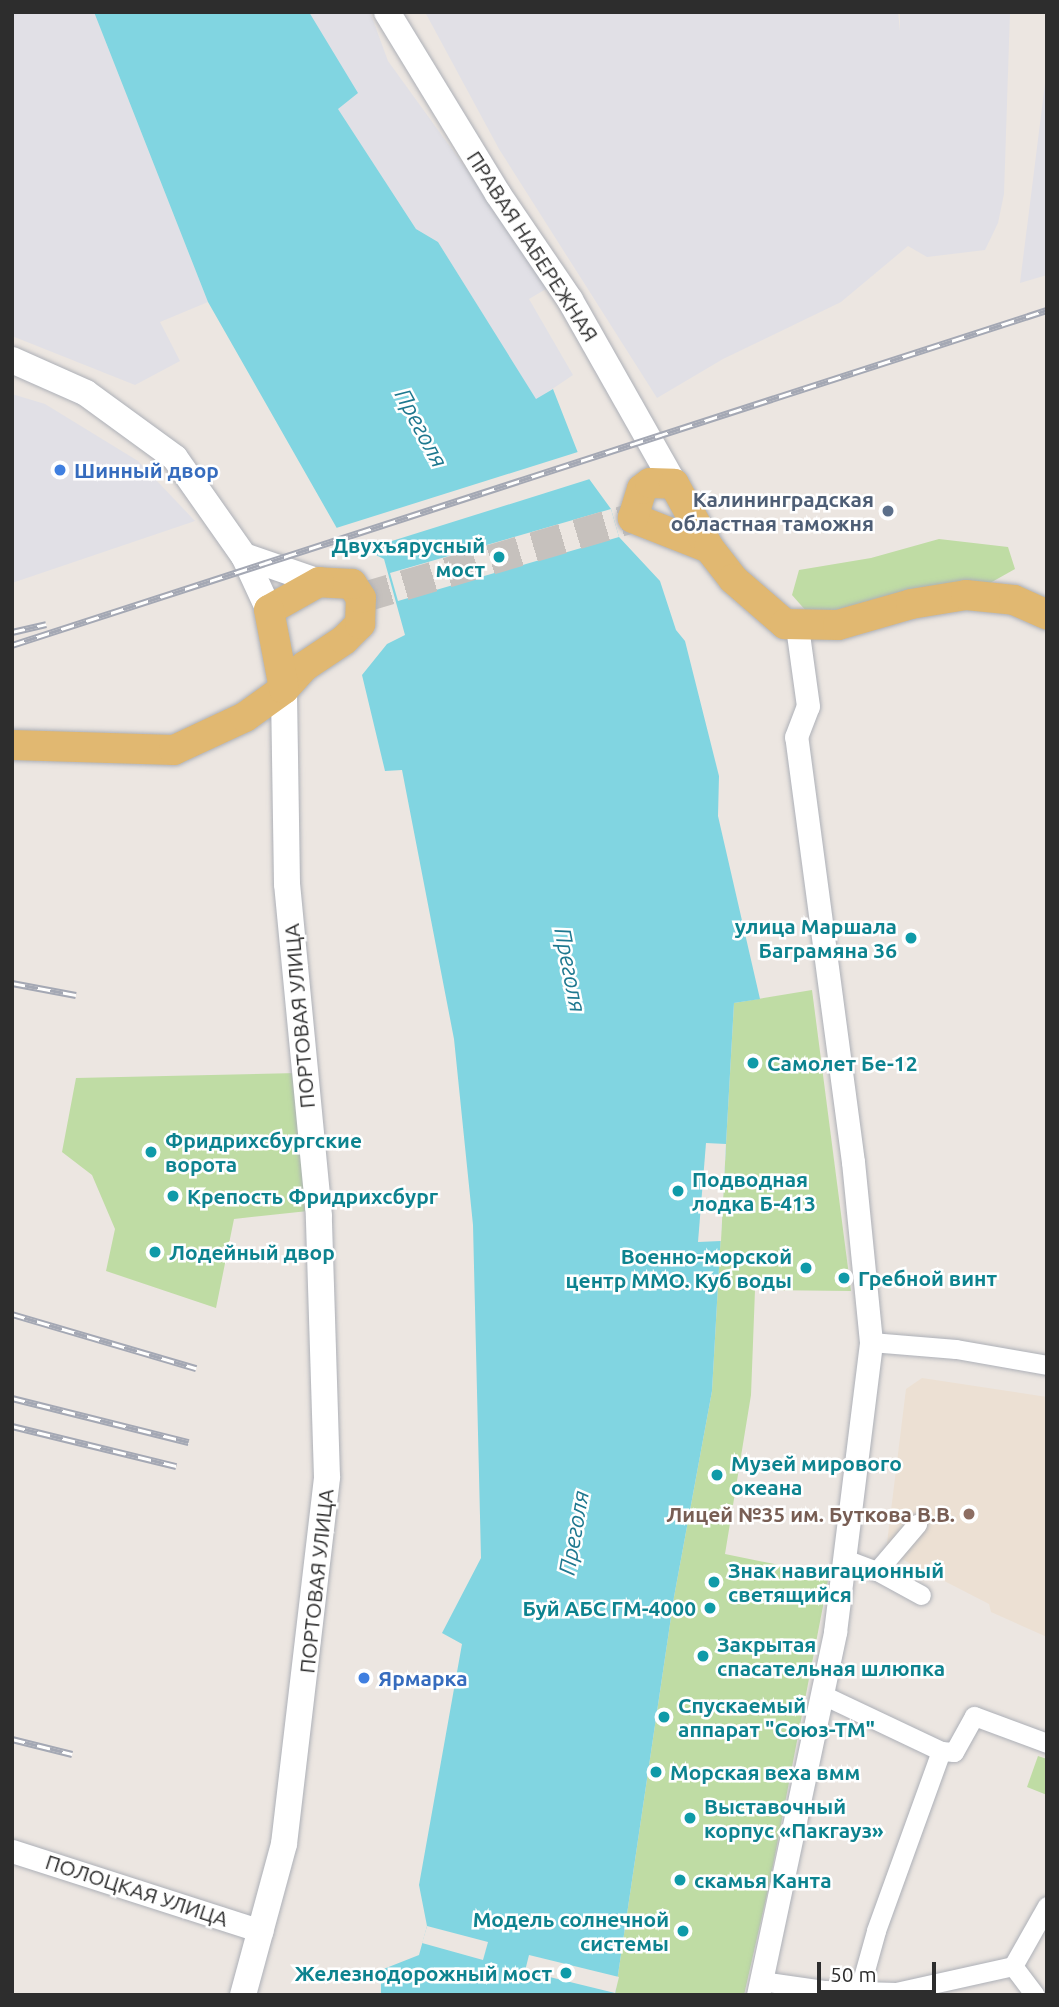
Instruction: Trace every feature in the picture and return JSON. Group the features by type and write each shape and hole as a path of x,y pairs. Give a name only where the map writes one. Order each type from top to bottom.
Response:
{"main road":[{"name":"ПРАВАЯ НАБЕРЕЖНАЯ","path":"387,12 498,194 570,300 674,484"},
{"name":"ПОРТОВАЯ УЛИЦА","path":"12,360 86,393 175,458 244,556 268,610 284,689 287,884 319,1216 327,1477 284,1844 243,1995"},
{"path":"635,417 642,456 633,518 709,548"},
{"path":"637,497 650,483 674,484 709,548 743,592 785,624 797,627 838,625 911,604 966,595 1014,600 1047,615"},
{"path":"12,746 174,750 245,717 284,689 305,666 360,624 361,598 352,584 319,582 244,556"},
{"path":"268,610 319,582"}],"street":[{"path":"797,627 808,706 796,737 853,1162 871,1342 845,1559 823,1695 760,1988 896,1992 1013,1966 1047,1906"},
{"path":"871,1342 956,1349 1047,1365"},
{"path":"877,1571 918,1524"},
{"path":"845,1559 877,1571 921,1595"},
{"path":"823,1695 941,1751 954,1752 974,1716 1047,1743"},
{"path":"859,1992 876,1931 941,1751"},
{"name":"ПОЛОЦКАЯ УЛИЦА","path":"12,1851 261,1931"},
{"path":"1013,1966 1035,1995"}],"shaded area":[{"path":"12,12 94,12 208,302 160,322 180,361 135,385 12,336"},
{"path":"309,12 370,12 388,61 551,286 529,299 573,375 536,400 438,242 416,229 337,108 357,93"},
{"path":"425,12 898,12 900,32 900,12 1010,12 1004,194 998,223 985,250 927,257 908,246 841,302 723,359 657,398 499,149"},
{"path":"1047,68 1047,275 1020,283"},
{"path":"12,394 45,404 138,461 195,521 12,583"},
{"name":"Лицей №35 им. Буткова В.В.","path":"922,1378 1047,1397 1047,1637 991,1612 989,1604 886,1551 906,1389"}],"green space":[{"path":"939,539 1008,547 1015,569 983,587 856,613 807,612 792,595 799,570 871,558"},
{"name":"Музей мирового океана","path":"812,990 851,1291 755,1290 751,1395 725,1554 829,1575 770,1881 744,1995 615,1995 674,1597 712,1391 734,1003"},
{"path":"298,1073 308,1211 234,1219 216,1308 106,1271 115,1229 92,1175 62,1152 76,1078"},
{"path":"1038,1756 1047,1759 1047,1795 1027,1787"}],"water":[{"name":"Преголя","path":"94,12 309,12 358,93 338,109 416,229 438,242 536,399 553,389 587,476 611,509 619,537 660,581 676,630 685,641 719,776 718,816 760,999 734,1003 712,1391 674,1597 615,1995 381,1995 381,1970 419,1955 427,1926 419,1885 462,1644 442,1633 481,1558 473,1225 454,1039 402,770 385,771 362,675 387,644 405,635 384,559 343,539 208,302"}],"pier":[{"path":"581,451 593,478 360,551 341,542 333,529"},
{"name":"Двухъярусный мост","path":"611,509 619,537 398,601 390,573"},
{"path":"706,1143 726,1144 721,1241 698,1242"},
{"name":"Железнодорожный мост","path":"427,1926 488,1942 483,1960 422,1943"},
{"name":"Железнодорожный мост","path":"529,1955 619,1977 615,1993 525,1971"}],"tunnel":[{"path":"361,598 633,518"}],"railway":[{"path":"12,645 1047,310"},
{"path":"12,632 46,624"},
{"path":"12,983 76,995"},
{"path":"12,1314 196,1368"},
{"path":"12,1398 189,1442"},
{"path":"12,1426 176,1466"},
{"path":"12,1739 72,1754"}],"place":[{"name":"Шинный двор","path":"60,470"},
{"name":"Калининградская областная таможня","path":"888,511"},
{"name":"Двухъярусный мост","path":"499,557"},
{"name":"улица Маршала Баграмяна 36","path":"911,938"},
{"name":"Самолет Бе-12","path":"753,1063"},
{"name":"Фридрихсбургские ворота","path":"151,1152"},
{"name":"Подводная лодка Б-413","path":"678,1191"},
{"name":"Крепость Фридрихсбург","path":"173,1196"},
{"name":"Лодейный двор","path":"155,1252"},
{"name":"Военно-морской центр ММО. Куб воды","path":"806,1268"},
{"name":"Гребной винт","path":"844,1278"},
{"name":"Музей мирового океана","path":"717,1475"},
{"name":"Лицей №35 им. Буткова В.В.","path":"969,1514"},
{"name":"Знак навигационный светящийся","path":"714,1582"},
{"name":"Буй АБС ГМ-4000","path":"710,1608"},
{"name":"Закрытая спасательная шлюпка","path":"703,1656"},
{"name":"Ярмарка","path":"364,1678"},
{"name":"Спускаемый аппарат \"Союз-ТМ\"","path":"664,1717"},
{"name":"Морская веха вмм","path":"656,1772"},
{"name":"Выставочный корпус «Пакгауз»","path":"690,1818"},
{"name":"скамья Канта","path":"680,1880"},
{"name":"Модель солнечной системы","path":"683,1931"},
{"name":"Железнодорожный мост","path":"566,1973"}]}
